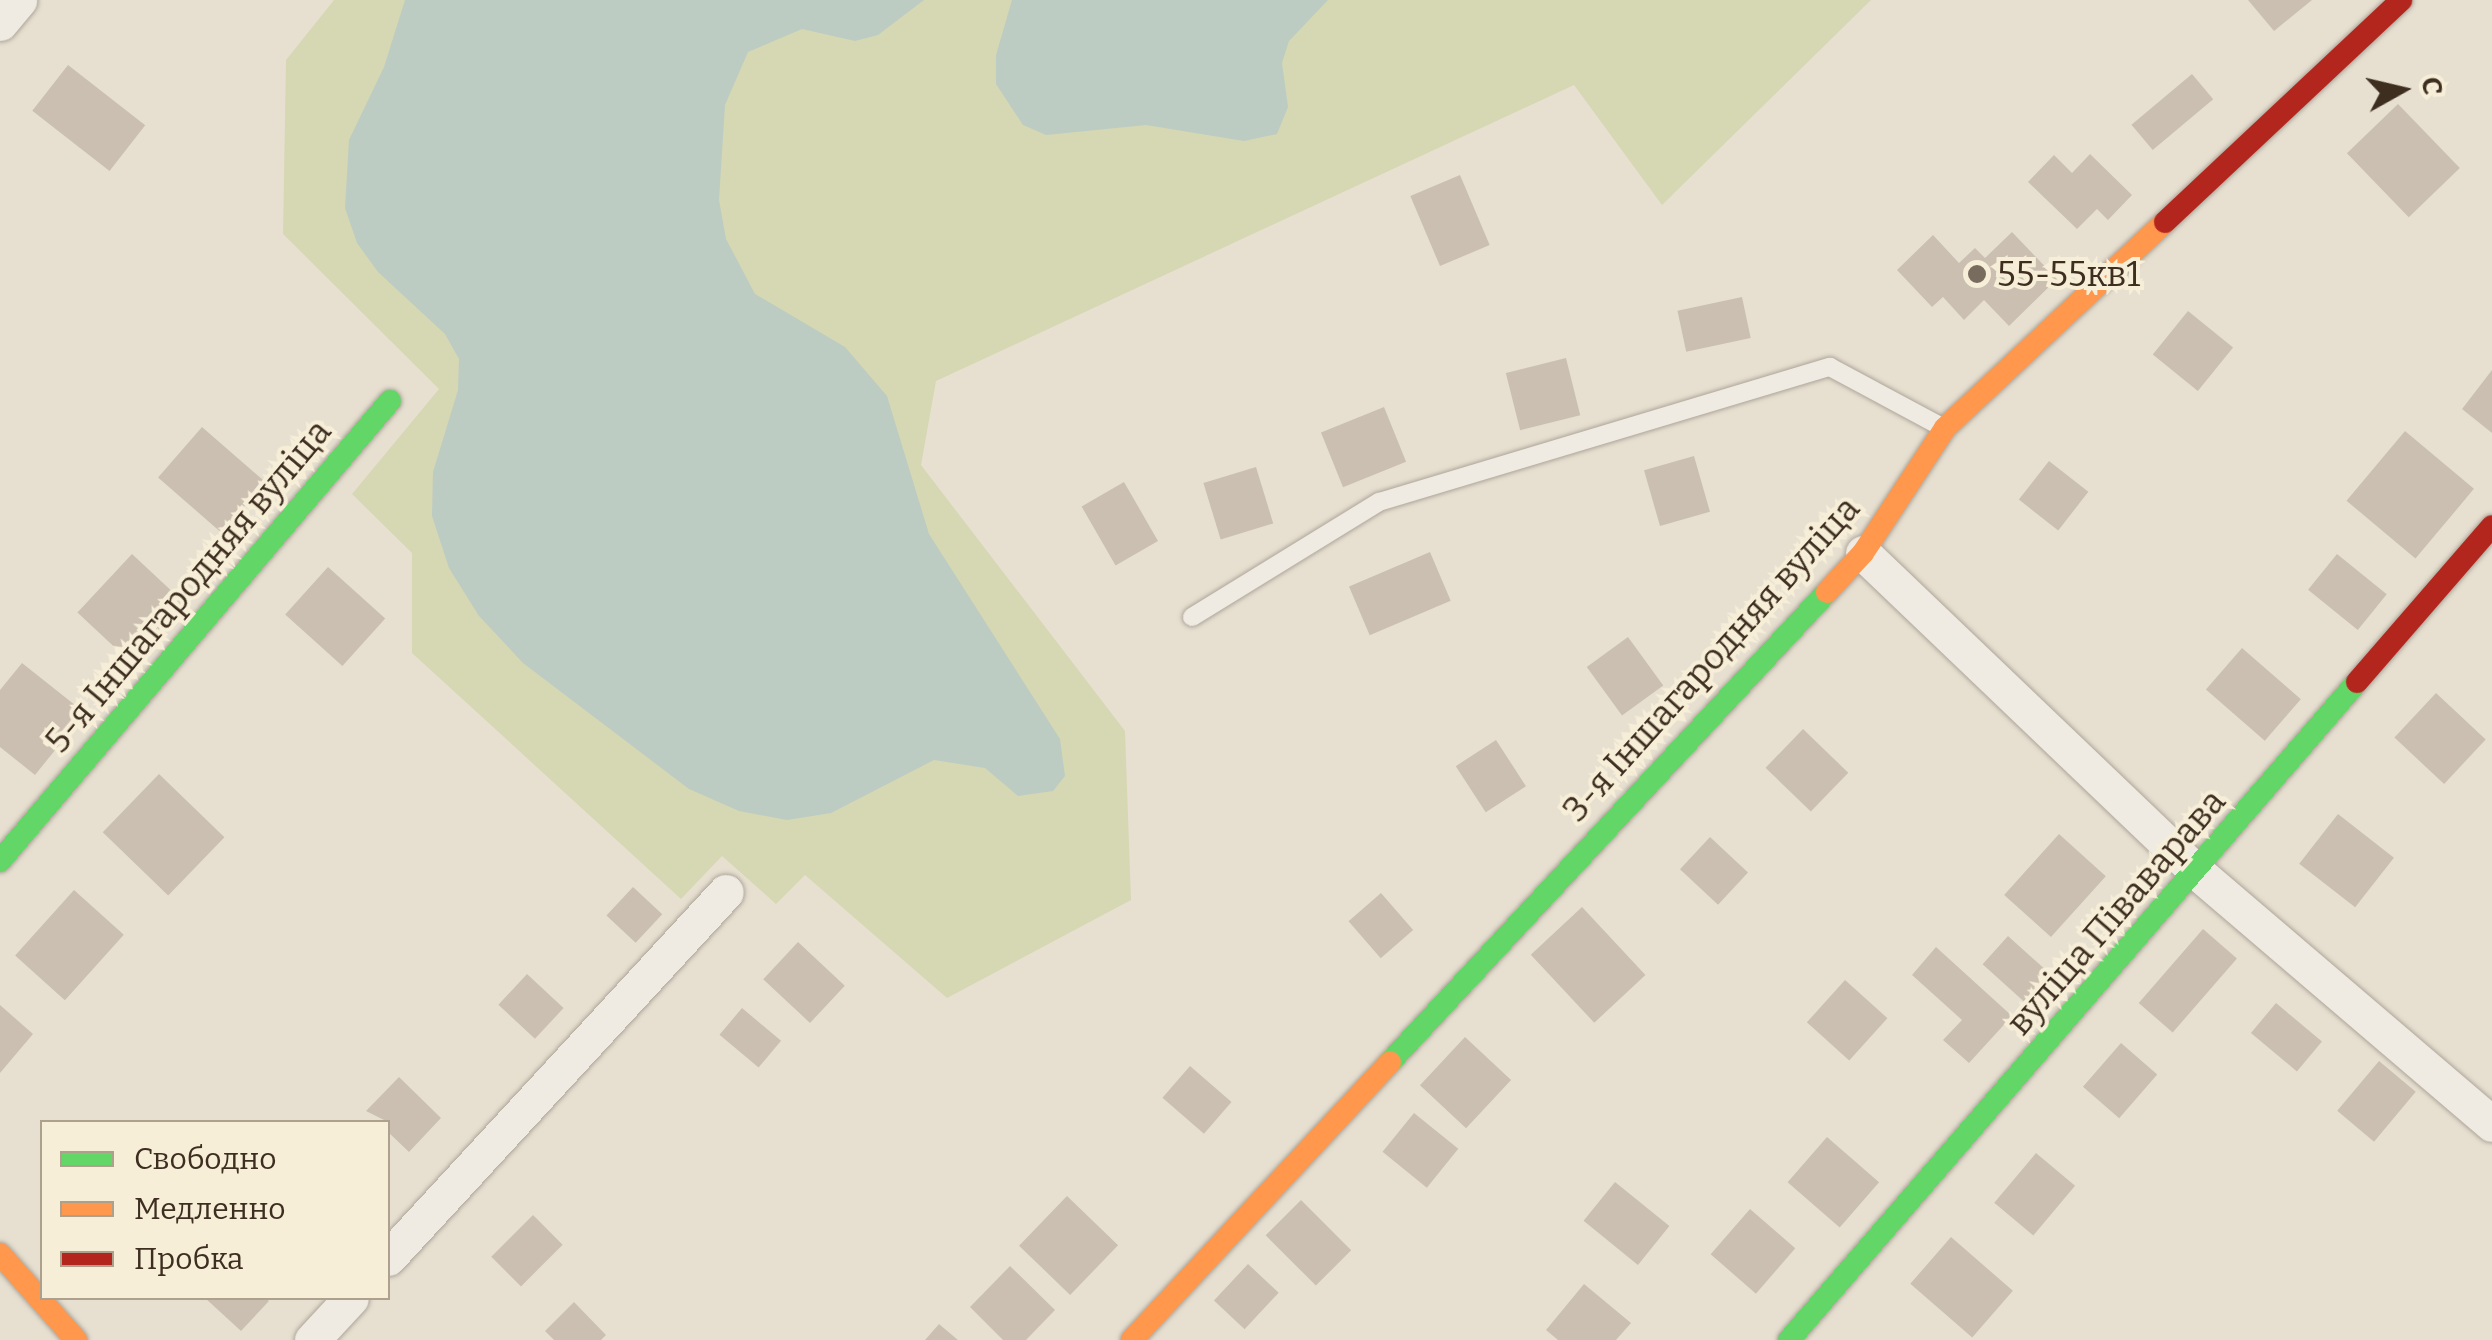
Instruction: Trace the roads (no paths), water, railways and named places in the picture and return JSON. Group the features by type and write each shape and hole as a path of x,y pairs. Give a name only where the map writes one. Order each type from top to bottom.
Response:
{"street":[{"path":"0,23 19,0"},
{"name":"3-я Іншагародняя вуліца","path":"1132,1340 1863,553 1945,428 2401,0"},
{"name":"5-я Іншагародняя вуліца","path":"0,861 390,401"},
{"name":"вуліца Піваварава","path":"1788,1340 2197,872 2492,526"},
{"path":"1863,553 2197,872 2492,1124"},
{"path":"390,1256 726,892"},
{"path":"0,1254 40,1299"},
{"path":"41,1300 76,1340"},
{"path":"312,1340 349,1300"}],"lane":[{"path":"1192,617 1379,502 1830,367 1945,428"}],"place":[{"name":"55-55кв1","path":"1977,274"}]}
